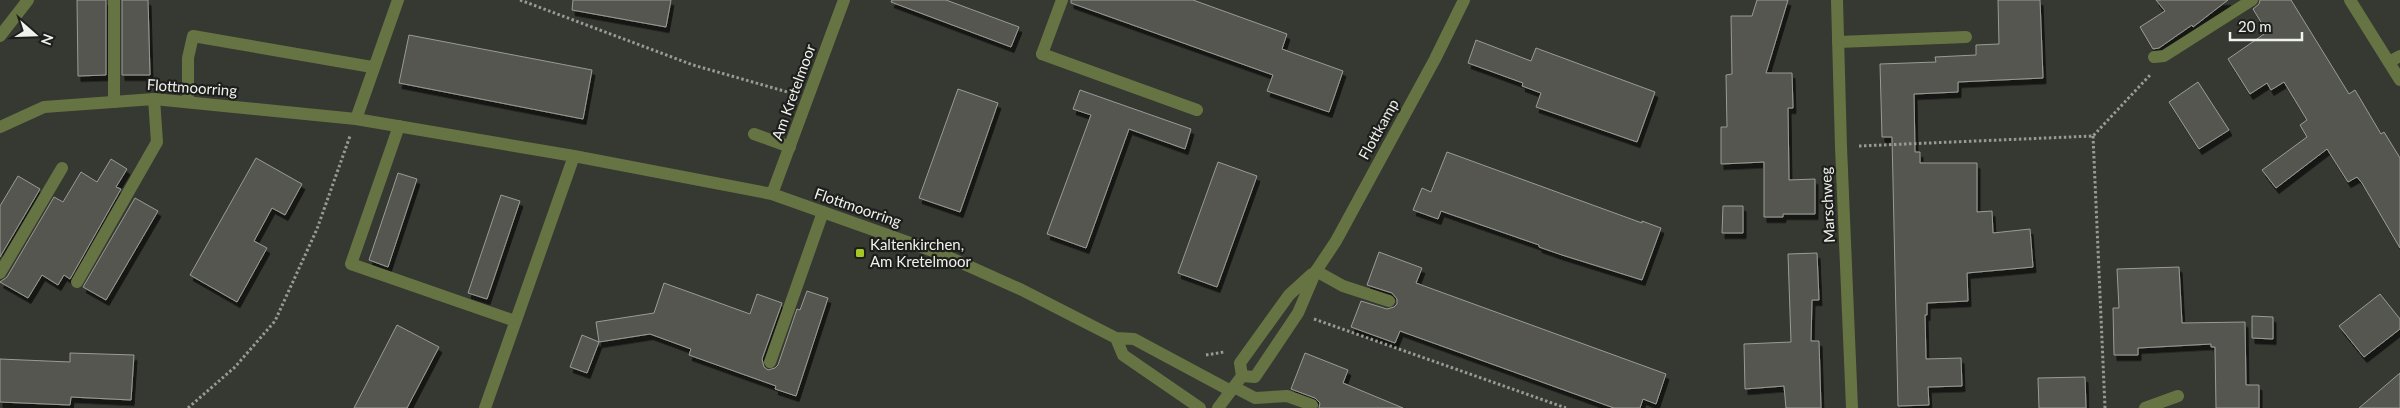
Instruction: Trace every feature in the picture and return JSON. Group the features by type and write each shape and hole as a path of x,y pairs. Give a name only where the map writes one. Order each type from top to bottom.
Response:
{"street":[{"path":"0,36 28,0"},
{"path":"114,0 114,102"},
{"path":"356,118 372,67 398,0"},
{"name":"Am Kretelmoor","path":"772,194 844,0"},
{"path":"1062,0 1042,54 1198,110"},
{"name":"Flottkamp","path":"1236,384 1255,377 1298,313 1316,271 1346,223 1435,59 1464,0"},
{"name":"Marschweg","path":"1837,0 1840,147 1852,408"},
{"path":"2154,57 2164,56 2252,0"},
{"path":"2350,0 2395,59 2400,80"},
{"path":"188,101 188,58 193,36 372,67"},
{"path":"1838,42 1966,37"},
{"path":"77,282 157,142 154,99"},
{"name":"Flottmoorring","path":"0,127 44,107 154,99 188,101 356,118 574,156 772,194 944,255 1022,290 1116,338 1134,340 1236,384 1255,398 1287,396 1312,405"},
{"path":"399,126 351,264 515,321"},
{"path":"754,134 790,147"},
{"path":"485,408 574,156"},
{"path":"0,273 62,168"},
{"path":"770,362 823,212"},
{"path":"1316,271 1343,286 1389,301"},
{"name":"Flottkamp","path":"1218,408 1236,384 1240,363 1289,295 1316,271"},
{"path":"1116,338 1123,355 1200,408"},
{"path":"2145,408 2178,396"}],"path":[{"path":"520,0 693,65 809,97"},
{"path":"1840,147 2093,136 2173,50"},
{"path":"188,408 235,367 275,321 317,229 356,118"},
{"path":"2093,136 2105,408"},
{"path":"1298,313 1566,408"}],"building":[{"path":"77,0 106,0 106,75 78,76"},
{"path":"122,0 148,0 150,75 122,75"},
{"path":"573,0 671,0 666,27 572,10"},
{"path":"892,0 946,0 1019,27 1011,47 891,2"},
{"path":"1071,0 1193,0 1287,34 1282,49 1343,71 1329,112 1267,91 1273,75 1071,3"},
{"path":"1757,0 1788,0 1766,73 1792,73 1793,108 1788,108 1789,180 1815,179 1815,214 1783,214 1783,217 1764,217 1764,162 1721,164 1721,127 1727,127 1726,75 1732,74 1731,16 1752,16"},
{"path":"1998,0 2040,0 2043,78 1958,82 1958,92 1914,94 1915,152 1920,152 1920,163 1977,163 1977,212 1992,211 1993,233 2030,229 2033,267 1967,273 1968,301 1927,303 1927,315 1925,315 1926,359 1961,358 1962,386 1928,387 1929,405 1898,406 1892,137 1882,137 1880,64 1936,62 1935,57 1976,55 1976,45 1999,44"},
{"path":"2156,0 2228,0 2193,27 2192,25 2159,48 2153,49 2140,27 2165,11"},
{"path":"2260,0 2291,0 2349,94 2355,90 2381,134 2384,132 2400,158 2400,248 2362,183 2357,177 2348,182 2327,149 2276,188 2262,170 2307,137 2300,125 2307,120 2284,82 2271,90 2267,83 2250,94 2228,59 2267,32 2253,9 2259,4"},
{"path":"409,35 592,70 583,119 399,83"},
{"path":"1476,40 1531,61 1536,48 1655,92 1637,142 1536,107 1541,93 1522,86 1523,83 1468,63"},
{"path":"2198,82 2229,130 2199,149 2169,102"},
{"path":"958,89 998,103 960,212 919,198"},
{"path":"1080,90 1191,129 1185,149 1129,129 1086,248 1047,234 1091,115 1073,109"},
{"path":"1447,152 1642,223 1642,221 1661,228 1642,280 1562,255 1539,247 1539,245 1441,211 1438,219 1413,210 1422,188 1431,192"},
{"path":"256,158 302,184 285,215 272,208 254,241 267,248 237,302 190,275"},
{"path":"111,159 127,169 116,187 121,189 70,279 64,275 58,285 42,275 28,298 0,282 7,277 54,197 63,202 81,172 97,182"},
{"path":"1218,162 1257,176 1217,287 1178,273"},
{"path":"398,173 417,179 388,267 369,260"},
{"path":"18,176 40,189 0,257 0,206"},
{"path":"501,195 520,201 487,299 468,293"},
{"path":"135,198 158,211 106,300 83,287"},
{"path":"1723,206 1743,206 1743,233 1722,233"},
{"path":"1379,252 1422,268 1416,283 1666,374 1656,404 1643,399 1640,408 1614,408 1400,331 1395,343 1351,327 1361,301 1387,309 1397,304 1397,299 1392,293 1367,285"},
{"path":"1817,253 1819,300 1812,300 1811,341 1819,341 1821,408 1786,408 1784,386 1745,389 1744,344 1791,342 1788,254"},
{"path":"2179,267 2182,323 2245,322 2246,385 2259,385 2259,408 2216,408 2215,347 2211,347 2211,344 2138,348 2138,355 2114,355 2113,308 2119,308 2117,269"},
{"path":"664,283 750,314 757,294 782,303 762,359 764,367 768,370 778,365 797,309 800,310 807,291 828,298 796,396 775,389 776,386 689,355 691,349 650,334 599,342 596,322 654,313"},
{"path":"2380,294 2400,319 2400,329 2364,357 2339,326"},
{"path":"2252,316 2273,317 2273,339 2252,338"},
{"path":"397,325 439,347 407,408 354,408"},
{"path":"582,335 599,342 587,373 570,367"},
{"path":"70,353 134,355 131,400 71,397 70,405 0,402 0,359 70,362"},
{"path":"1305,353 1348,370 1343,383 1403,408 1319,408 1320,403 1315,398 1291,389"},
{"path":"2400,373 2400,408 2359,408"},
{"path":"2085,377 2086,408 2039,408 2038,378"}],"place":[{"name":"Kaltenkirchen, Am Kretelmoor","path":"860,253"}]}
